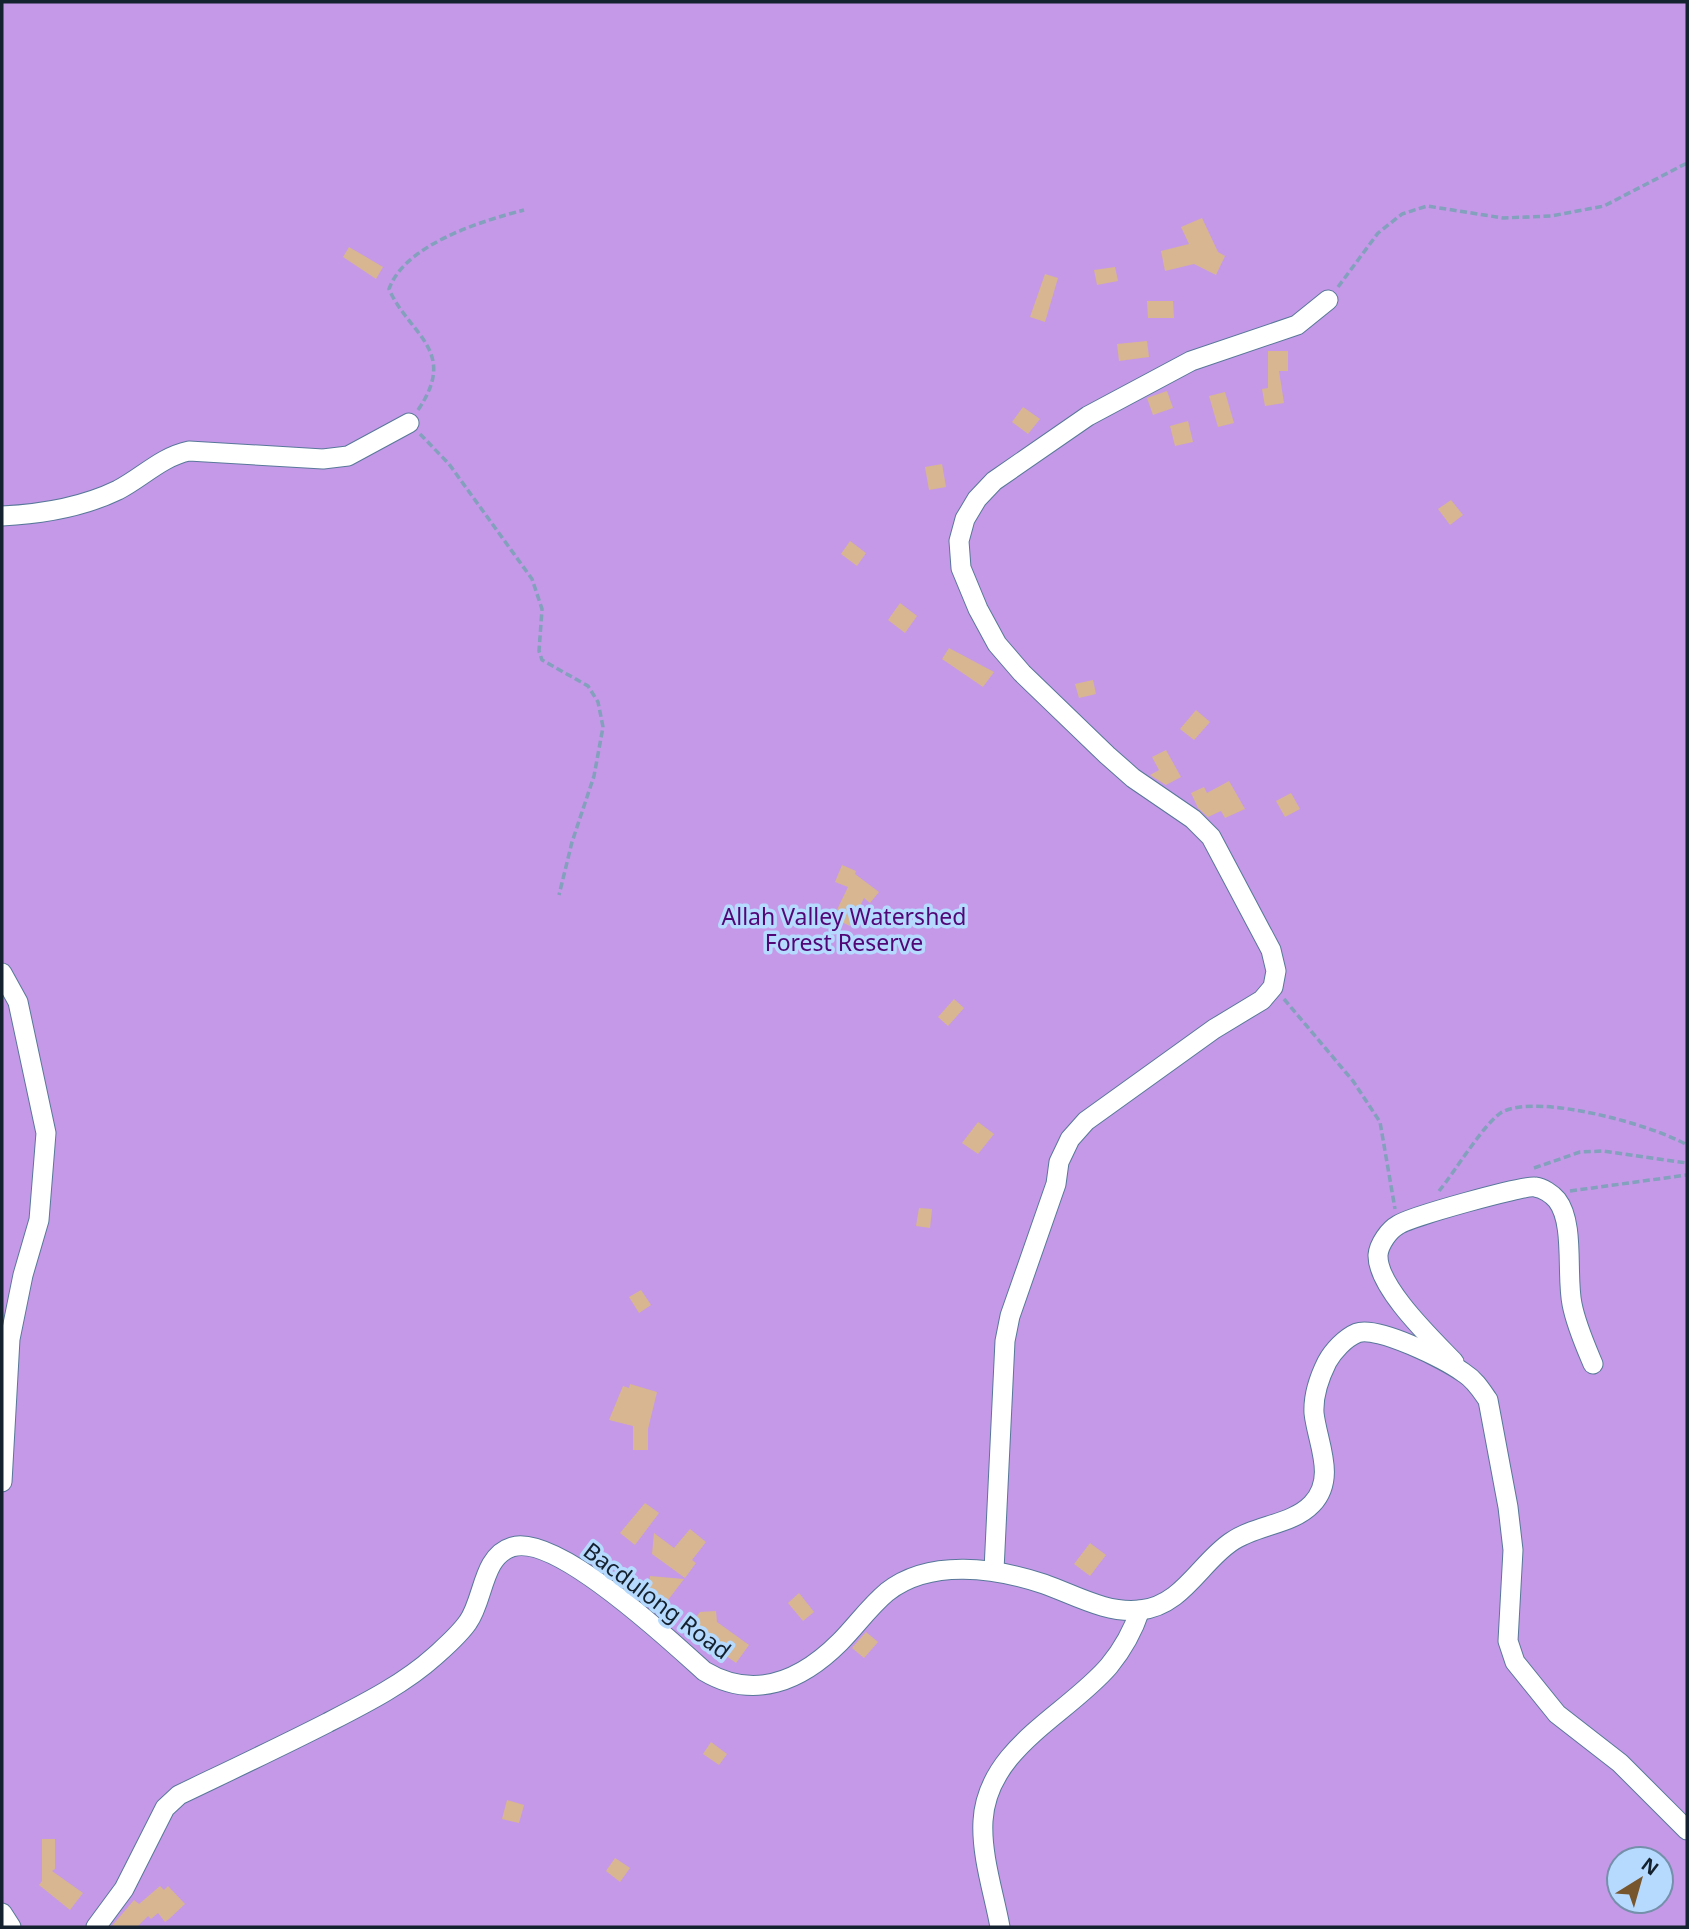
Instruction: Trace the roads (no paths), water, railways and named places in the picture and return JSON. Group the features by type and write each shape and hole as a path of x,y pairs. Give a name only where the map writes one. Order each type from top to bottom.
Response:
{"street":[{"path":"994,1570 1005,1341 1010,1315 1056,1184 1059,1162 1069,1139 1086,1121 1124,1093 1214,1029 1262,1000 1273,988 1276,971 1271,950 1211,837 1194,819 1133,778 1107,755 1022,673 997,645 961,568 960,541 965,519 977,499 994,481 1088,416 1191,361 1297,325 1328,300"},
{"path":"2,516 41,514 89,503 120,489 171,455 189,451 323,459 348,456 409,423"},
{"path":"2,973 19,1002 46,1133 39,1220 23,1275 10,1339 2,1482"},
{"path":"1464,1373 1428,1335 1387,1282 1379,1264 1378,1251 1397,1225 1424,1213 1496,1196 1521,1187 1538,1186 1559,1202 1567,1226 1572,1305 1593,1364"},
{"name":"Bacdulong Road","path":"96,1927 124,1889 156,1823 172,1802 362,1705 423,1667 468,1623 478,1606 491,1566 500,1553 513,1546 532,1546 589,1575 704,1671 722,1682 740,1686 765,1686 799,1674 820,1661 888,1591 908,1580 944,1570 994,1570 1110,1608 1140,1610 1164,1603 1186,1587 1231,1542 1250,1531 1298,1514 1312,1504 1321,1491 1325,1472 1314,1414 1315,1396 1329,1357 1346,1339 1360,1332 1371,1332 1395,1339 1464,1373 1480,1387 1488,1400 1508,1507 1513,1550 1508,1641 1515,1662 1557,1714 1620,1763 1687,1830"},
{"path":"1000,1927 983,1821 994,1781 1006,1760 1107,1668 1133,1630 1140,1610"},
{"path":"2,1913 11,1927"}],"park label":[{"name":"Allah Valley Watershed Forest Reserve","path":"844,930"}]}
